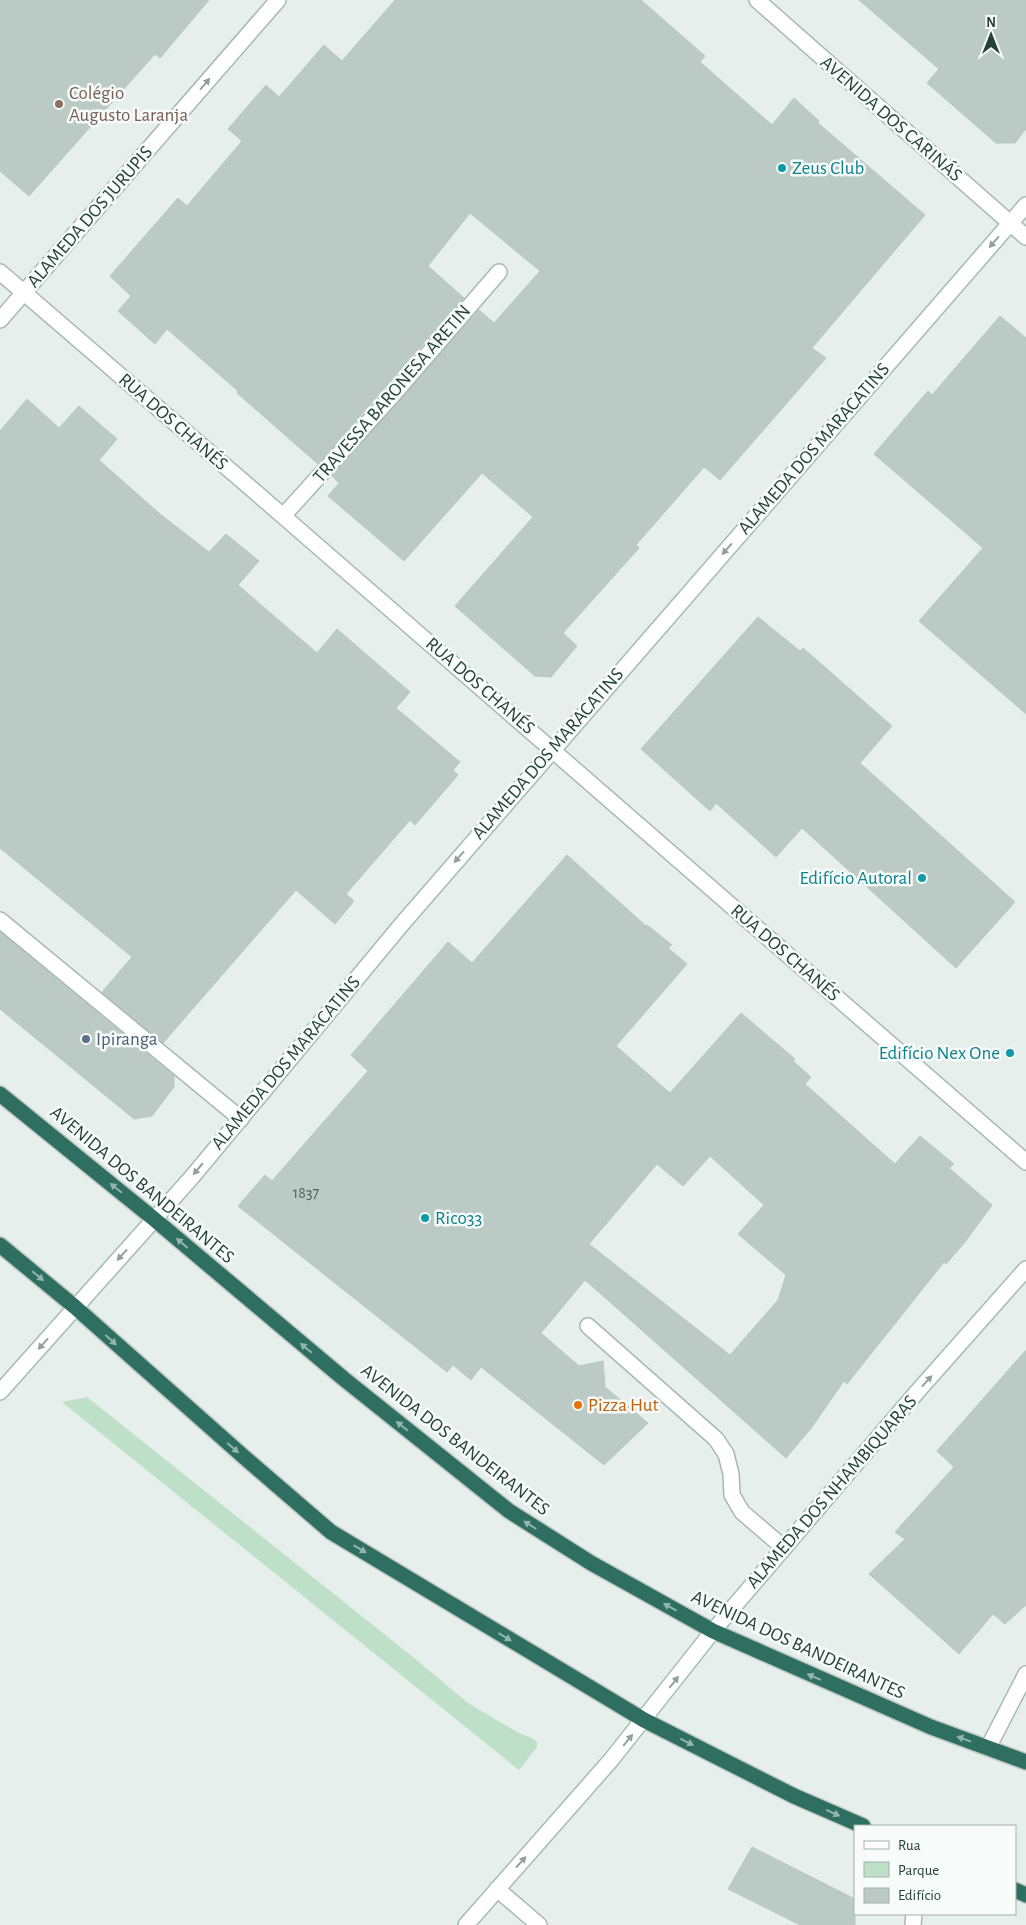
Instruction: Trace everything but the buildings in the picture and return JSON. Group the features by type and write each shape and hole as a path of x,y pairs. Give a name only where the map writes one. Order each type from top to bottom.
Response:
{"highway":[{"name":"AVENIDA DOS BANDEIRANTES","path":"0,1094 154,1218 344,1379 509,1512 591,1563 713,1631 931,1728 1026,1762"},
{"path":"0,1245 332,1532 644,1720 794,1796 860,1825"}],"street":[{"name":"ALAMEDA DOS JURUPIS","path":"0,320 278,0"},
{"name":"AVENIDA DOS CARINÁS","path":"757,0 1026,237"},
{"name":"ALAMEDA DOS MARACATINS","path":"0,1392 241,1119 402,924 552,749 1026,205"},
{"name":"RUA DOS CHANÉS","path":"0,272 1026,1162"},
{"name":"TRAVESSA BARONESA ARETIN","path":"283,516 391,397 499,272"},
{"path":"0,920 241,1119"},
{"name":"ALAMEDA DOS NHAMBIQUARAS","path":"466,1925 611,1760 713,1631 1026,1269"},
{"path":"588,1326 716,1439 726,1454 731,1474 732,1495 742,1512 784,1548"},
{"path":"988,1748 1026,1674"},
{"path":"497,1889 539,1925"}],"green space":[{"path":"87,1397 468,1703 537,1742 537,1747 519,1770 62,1402"}],"place":[{"name":"Colégio Augusto Laranja","path":"59,104"},
{"name":"Zeus Club","path":"782,168"},
{"name":"Edifício Autoral","path":"922,878"},
{"name":"Ipiranga","path":"86,1039"},
{"name":"Edifício Nex One","path":"1010,1053"},
{"name":"Rico33","path":"425,1218"},
{"name":"Pizza Hut","path":"578,1405"}]}
